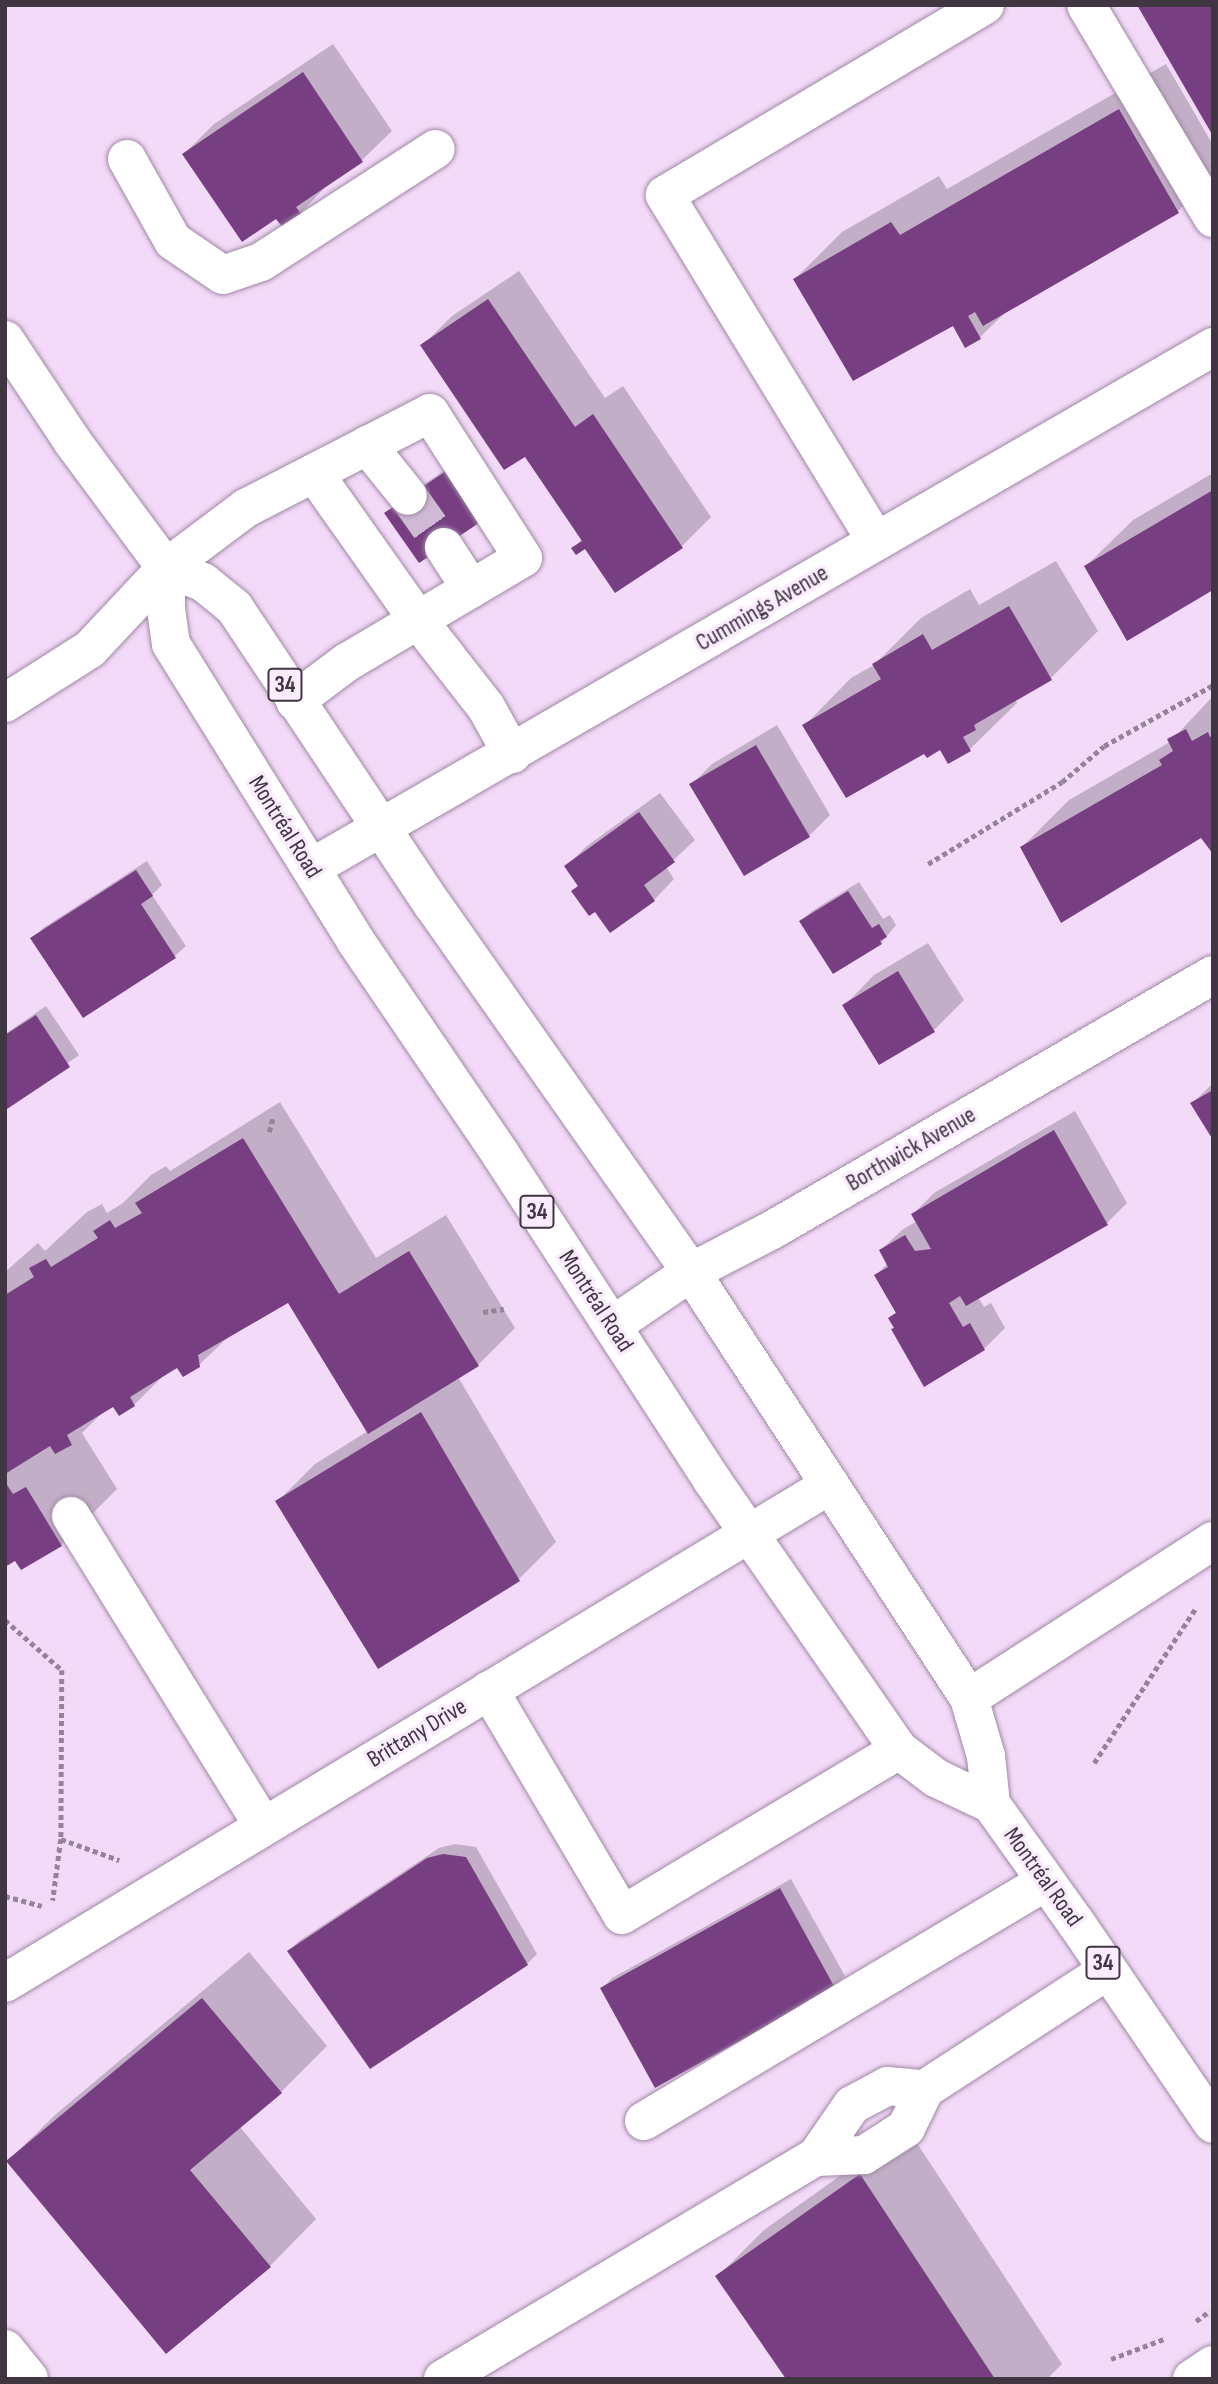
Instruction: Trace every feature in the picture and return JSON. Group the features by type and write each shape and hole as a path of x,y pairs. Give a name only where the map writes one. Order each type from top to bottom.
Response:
{"main road":[{"path":"876,541 665,195 985,5"},
{"path":"1086,5 1213,218"},
{"path":"127,159 173,241 223,275 261,262 436,149"},
{"path":"5,340 72,441 166,568"},
{"name":"Cummings Avenue","path":"311,868 1213,347"},
{"path":"5,703 90,649 166,568 246,508 430,413 523,558 347,662 295,701"},
{"path":"367,445 408,496"},
{"path":"314,473 418,620 486,707 512,754"},
{"path":"444,547 471,589"},
{"name":"Montréal Road","path":"990,1804 986,1756 969,1698 691,1272 382,828 234,607 203,582 166,568 166,609 171,644 355,940 751,1534 899,1750 936,1778 990,1804 1213,2124"},
{"name":"Borthwick Avenue","path":"612,1326 691,1272 772,1230 1213,975"},
{"name":"Brittany Drive","path":"5,1983 830,1485"},
{"path":"71,1516 263,1826"},
{"path":"969,1698 1213,1541"},
{"path":"489,1690 622,1915 899,1750"},
{"path":"644,2121 1045,1881"},
{"path":"443,2379 816,2157 852,2105 887,2086 925,2089 1108,1970"},
{"path":"5,2348 29,2379"},
{"path":"1192,2379 1213,2365"}],"path":[{"path":"928,864 1062,782 1104,746 1213,685"},
{"path":"269,1132 273,1116"},
{"path":"483,1312 504,1309"},
{"path":"1094,1763 1198,1605"},
{"path":"5,1620 62,1670 61,1839 52,1909 5,1896"},
{"path":"61,1839 122,1861"},
{"path":"1191,2324 1210,2311"},
{"path":"1111,2359 1172,2337"}],"building":[{"path":"1137,5 1213,5 1213,136"},
{"path":"303,72 363,162 296,207 302,215 283,228 276,219 242,242 182,154"},
{"path":"1119,109 1179,213 983,326 975,312 968,316 981,339 965,348 953,326 853,381 793,279 891,222 900,235"},
{"path":"488,299 575,427 593,414 683,548 615,593 585,549 576,555 571,548 582,541 525,457 504,470 420,345"},
{"path":"452,467 485,519 419,563 384,513"},
{"path":"1213,490 1213,590 1127,641 1084,566"},
{"path":"1009,606 1052,680 974,725 976,730 963,737 971,751 948,764 940,750 927,758 924,754 846,798 802,725 881,679 872,664 923,634 932,650"},
{"path":"1186,729 1192,741 1208,732 1210,737 1213,735 1213,854 1201,838 1061,923 1020,847 1162,765 1159,760 1173,751 1167,739"},
{"path":"756,745 810,837 744,876 689,784"},
{"path":"639,812 675,862 644,885 655,901 610,933 595,912 589,916 571,891 578,886 564,866"},
{"path":"136,870 153,896 141,904 176,958 83,1018 30,938"},
{"path":"848,891 872,928 879,924 887,937 880,941 882,944 833,974 799,921"},
{"path":"898,971 935,1032 879,1065 842,1005"},
{"path":"36,1015 70,1067 7,1109 5,1035"},
{"path":"1213,1090 1213,1140 1190,1103"},
{"path":"1054,1130 1108,1225 966,1306 960,1296 949,1303 963,1327 970,1323 985,1350 924,1387 891,1329 894,1328 888,1318 896,1313 874,1275 888,1267 879,1250 905,1235 915,1251 931,1249 911,1214"},
{"path":"243,1138 339,1294 409,1251 479,1366 368,1434 288,1303 198,1355 200,1367 183,1377 177,1368 130,1397 135,1406 119,1416 113,1407 67,1435 72,1445 55,1454 50,1446 5,1474 5,1295 34,1277 29,1268 46,1259 51,1267 98,1238 93,1231 110,1220 115,1228 142,1213 135,1203"},
{"path":"421,1412 520,1581 378,1669 275,1501"},
{"path":"5,1482 13,1494 26,1487 62,1546 21,1570 15,1561 5,1567"},
{"path":"443,1854 466,1857 528,1965 370,2069 287,1951 427,1858"},
{"path":"780,1888 835,1988 655,2088 600,1988"},
{"path":"202,1998 282,2093 190,2170 271,2267 166,2354 6,2161"},
{"path":"860,2174 995,2379 786,2379 715,2276"}],"tunnel":[{"path":"408,496 444,547"}]}
